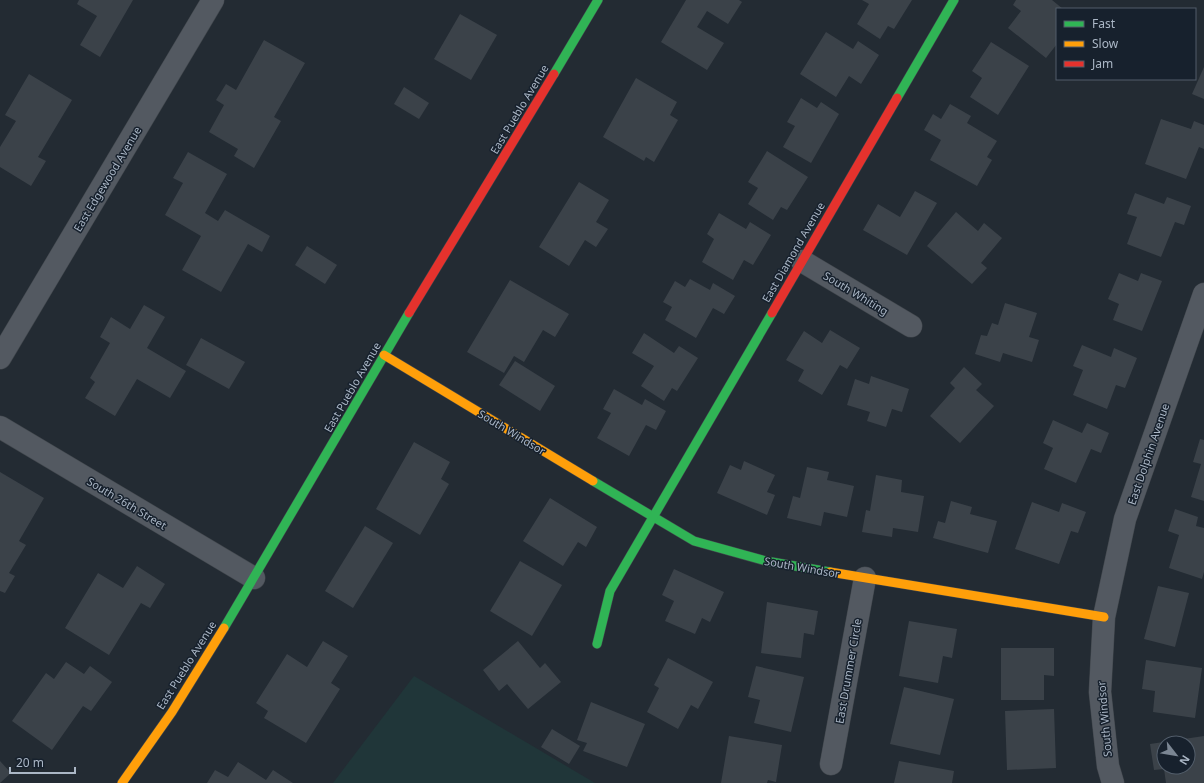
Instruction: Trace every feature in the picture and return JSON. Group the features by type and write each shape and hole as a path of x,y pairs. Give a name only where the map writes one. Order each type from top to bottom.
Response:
{"street":[{"name":"East Edgewood Avenue","path":"0,358 213,0"},
{"name":"East Pueblo Avenue","path":"122,783 172,712 254,578 384,355 598,0"},
{"name":"East Diamond Avenue","path":"597,644 610,592 954,0"},
{"name":"South Whiting","path":"802,260 911,326"},
{"name":"East Dolphin Avenue","path":"1104,617 1125,519 1204,294"},
{"name":"South Windsor","path":"384,355 694,541 766,561 1104,617 1100,692 1108,766 1112,783"},
{"name":"South 26th Street","path":"0,427 254,578"},
{"name":"East Drummer Circle","path":"831,764 865,578"}],"green space":[{"path":"414,676 595,783 333,783"}],"building":[{"path":"79,0 133,0 100,57 80,45 97,16 77,4"},
{"path":"686,0 739,0 742,2 728,24 707,11 697,27 724,43 707,70 661,42"},
{"path":"862,0 912,0 894,29 888,26 880,39 857,24 869,4"},
{"path":"1016,0 1052,0 1062,8 1056,8 1056,45 1046,58 1008,28 1021,11 1013,5"},
{"path":"460,14 497,35 471,80 434,59"},
{"path":"826,32 853,49 858,41 879,55 861,84 849,76 836,97 800,74"},
{"path":"264,40 305,63 274,117 281,121 254,168 234,156 238,149 209,132 224,105 216,100 226,84 236,90"},
{"path":"991,42 1029,66 998,115 970,97 982,78 972,71"},
{"path":"1204,67 1204,99 1192,94"},
{"path":"29,74 72,100 38,157 46,161 31,186 0,167 0,147 16,121 5,115"},
{"path":"636,78 677,102 670,115 678,120 654,162 646,157 644,161 603,137"},
{"path":"404,87 429,103 419,119 394,104"},
{"path":"801,98 817,108 821,102 839,114 811,163 783,147 795,126 787,122"},
{"path":"950,104 971,116 967,123 997,141 987,157 992,160 977,186 930,160 941,140 924,130 933,114 941,119"},
{"path":"1161,119 1191,129 1194,121 1204,125 1204,149 1199,147 1186,179 1145,164"},
{"path":"767,151 808,177 787,210 781,207 773,220 748,204 758,188 748,182"},
{"path":"188,152 227,174 205,213 218,221 225,210 270,236 262,252 248,244 221,292 182,270 201,236 165,215 183,183 173,178"},
{"path":"579,182 609,200 596,222 608,229 596,247 585,240 569,266 539,247"},
{"path":"915,191 937,203 907,255 863,230 878,204 900,217"},
{"path":"1135,193 1164,204 1167,197 1191,206 1184,225 1175,222 1161,257 1127,244 1137,217 1127,214"},
{"path":"956,212 978,231 984,223 1002,238 981,263 987,268 972,284 927,246"},
{"path":"719,213 746,229 750,222 771,235 753,265 744,260 733,280 702,262 714,239 707,234"},
{"path":"307,246 337,265 325,284 295,265"},
{"path":"1119,273 1138,281 1141,273 1162,281 1142,331 1113,320 1119,304 1108,299"},
{"path":"690,279 710,290 713,283 735,296 724,314 713,308 696,338 665,320 672,307 663,302 675,281 685,287"},
{"path":"510,280 569,314 555,337 543,330 524,362 514,356 504,373 467,352"},
{"path":"1005,303 1037,313 1029,337 1039,340 1032,362 1003,353 1000,362 975,354 981,335 987,336 992,323 998,325"},
{"path":"144,305 165,317 147,348 186,371 170,398 137,379 115,416 85,398 95,382 90,378 110,343 100,337 111,317 130,329"},
{"path":"830,330 860,348 847,369 840,365 822,395 798,381 804,370 786,360 804,331 822,343"},
{"path":"644,333 674,353 679,346 698,358 677,391 672,388 664,401 641,386 654,366 632,353"},
{"path":"201,338 245,362 229,389 186,365"},
{"path":"1082,345 1111,357 1114,348 1137,358 1125,388 1116,385 1107,409 1073,395 1083,370 1073,366"},
{"path":"515,361 555,386 540,411 499,385"},
{"path":"964,367 982,384 976,390 994,406 960,443 930,416 955,388 950,383"},
{"path":"871,376 909,389 902,412 892,409 886,427 867,421 870,412 847,405 855,379 869,384"},
{"path":"614,389 642,405 645,399 666,411 656,430 646,425 629,456 597,438 611,413 603,409"},
{"path":"1053,420 1082,433 1087,423 1109,433 1101,453 1091,449 1076,483 1044,469 1053,448 1043,443"},
{"path":"1200,439 1204,440 1204,501 1191,497 1201,464 1193,462"},
{"path":"414,442 450,462 441,479 449,484 420,535 376,509"},
{"path":"744,461 775,475 767,492 775,495 767,515 717,493 730,465 741,470"},
{"path":"807,467 829,472 827,480 854,486 847,517 824,512 821,526 787,518 793,496 800,498"},
{"path":"0,472 44,498 19,541 26,545 9,573 15,576 5,593 0,591"},
{"path":"876,475 902,480 901,492 924,496 918,532 893,528 892,537 862,532 866,510 870,511"},
{"path":"550,498 597,527 586,547 578,542 563,566 523,541"},
{"path":"951,501 972,507 970,514 997,521 988,553 933,538 938,521 945,523"},
{"path":"1032,502 1059,512 1062,503 1086,512 1078,533 1071,531 1059,564 1015,549"},
{"path":"1175,509 1198,517 1196,526 1204,528 1204,572 1202,579 1169,568 1179,535 1168,531"},
{"path":"365,526 393,543 353,608 325,591"},
{"path":"520,561 562,585 532,636 490,611"},
{"path":"137,566 165,584 150,608 141,603 109,655 65,628 98,573 123,588"},
{"path":"674,569 724,592 710,622 702,618 695,634 665,621 674,601 662,595"},
{"path":"1158,586 1189,593 1175,647 1144,639"},
{"path":"767,602 818,611 814,635 804,633 801,658 761,653"},
{"path":"909,621 957,629 952,658 943,656 938,683 899,676"},
{"path":"323,641 348,656 331,683 340,689 306,743 264,718 268,711 256,703 287,654 307,667"},
{"path":"518,641 540,668 545,663 561,682 528,709 507,684 499,691 483,670"},
{"path":"1001,648 1054,648 1054,676 1044,675 1044,700 1001,700"},
{"path":"668,658 713,682 698,709 691,705 678,729 647,712 659,688 654,685"},
{"path":"1146,660 1202,668 1195,718 1153,712 1155,691 1142,689"},
{"path":"66,662 84,674 90,666 112,682 91,711 83,706 52,750 12,721 46,673 54,679"},
{"path":"756,666 804,677 791,732 754,723 760,700 748,697"},
{"path":"904,687 954,699 940,755 890,744"},
{"path":"591,702 645,724 627,767 583,751 587,743 577,740"},
{"path":"1054,709 1056,768 1007,770 1005,711"},
{"path":"552,729 580,746 569,764 541,747"},
{"path":"729,736 782,745 776,782 768,780 767,783 721,783"},
{"path":"1204,736 1204,783 1166,783 1165,775 1196,775 1196,737"},
{"path":"1156,743 1156,770 1154,770 1150,744"},
{"path":"0,761 11,773 0,783"},
{"path":"899,761 954,771 952,783 894,783"},
{"path":"238,762 266,780 273,770 293,783 207,783 215,770 228,777"}],"traffic: fast":[{"path":"554,74 598,0"},
{"path":"897,98 954,0"},
{"path":"224,628 409,313"},
{"path":"597,644 610,591 772,313"},
{"path":"593,481 694,541 766,561 830,572"}],"traffic: slow":[{"path":"384,355 593,481"},
{"path":"830,572 1104,617"},
{"path":"122,783 172,712 224,628"}],"traffic: jam":[{"path":"409,313 554,74"},
{"path":"772,313 897,98"}]}
